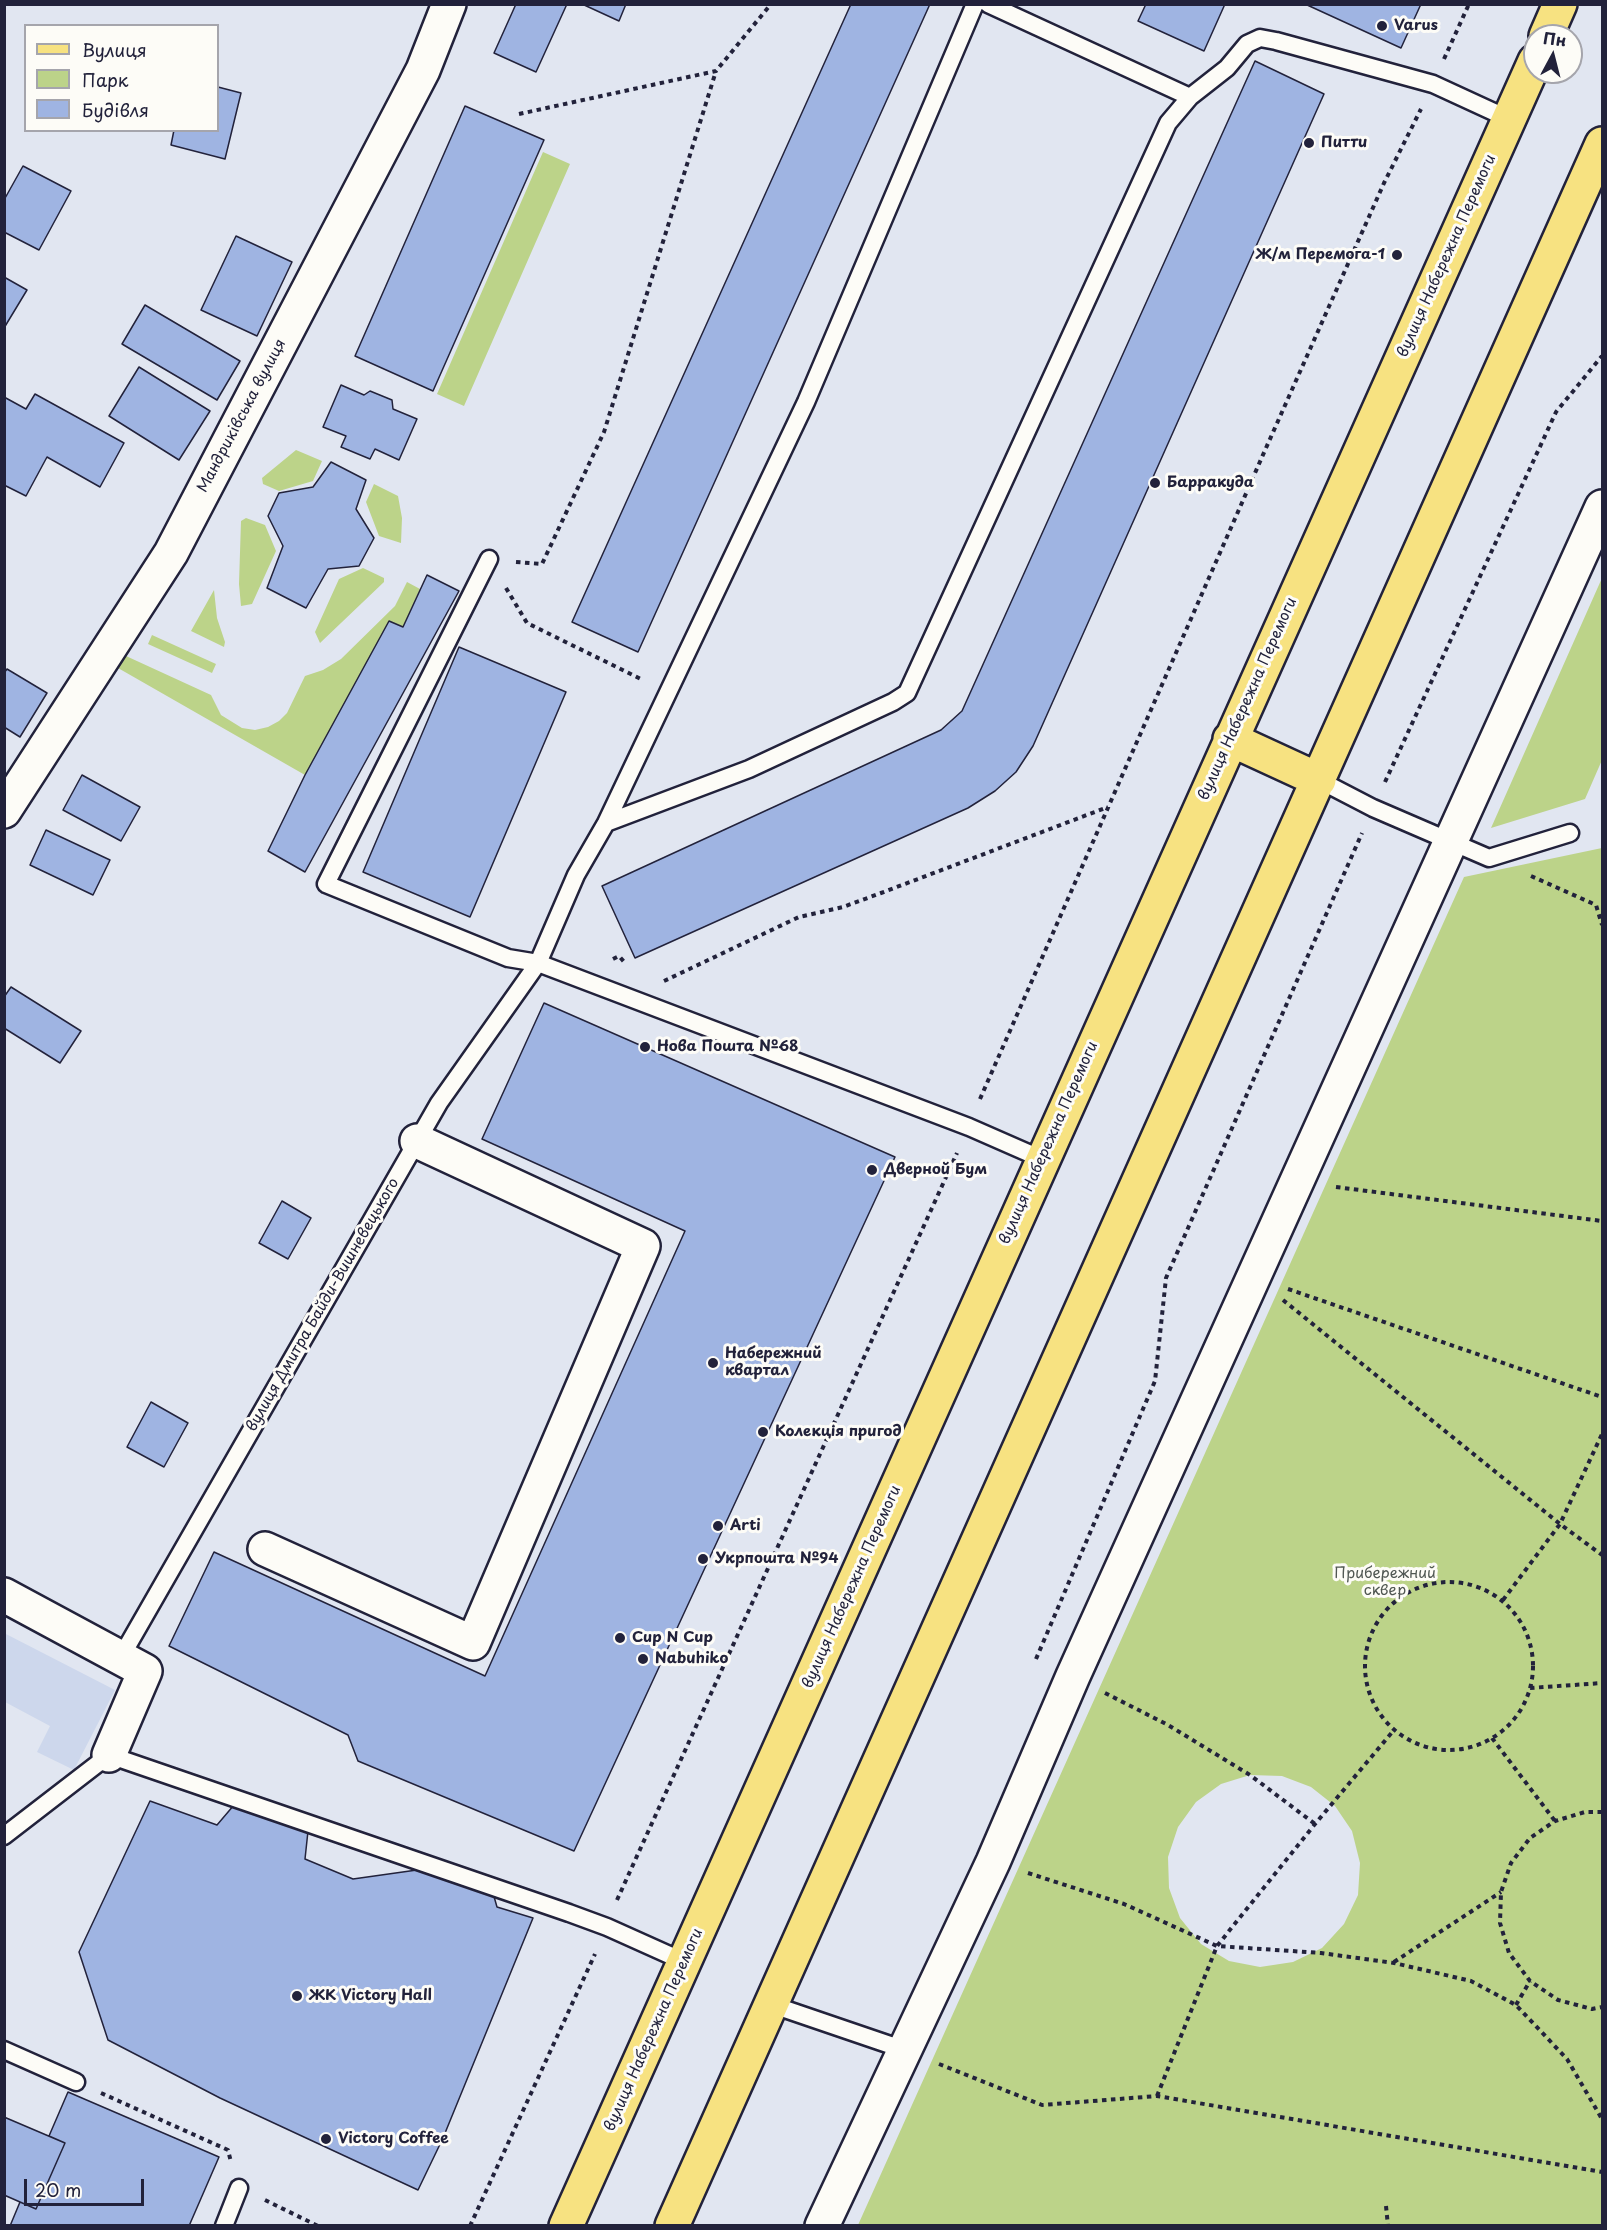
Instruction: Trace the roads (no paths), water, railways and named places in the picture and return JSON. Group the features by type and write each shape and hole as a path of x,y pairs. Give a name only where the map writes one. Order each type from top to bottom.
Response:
{"main road":[{"path":"1551,24 1560,4"},
{"name":"вулиця Набережна Перемоги","path":"566,2226 1525,84"},
{"path":"672,2226 1602,144"},
{"path":"1230,739 1319,780"}],"street":[{"name":"Мандриківська вулиця","path":"4,811 171,553 423,70 449,4"},
{"path":"822,2226 993,1862 1073,1676 1602,507"},
{"path":"265,1549 473,1643 643,1246 417,1141"},
{"path":"4,1595 145,1671 109,1755"}],"lane":[{"name":"вулиця Дмитра Байди-Вишневецького","path":"121,1657 417,1141 440,1103 538,963 576,875 606,823 806,402 975,4"},
{"path":"988,4 1190,97"},
{"path":"606,823 749,769 893,702 907,693 1168,123 1190,97 1227,68 1246,44 1260,38 1276,41 1433,84 1509,119"},
{"path":"489,559 326,884 508,957 538,963 969,1127 1042,1159"},
{"path":"1319,780 1373,808 1489,858 1570,832"},
{"path":"4,1836 109,1755 607,1927 685,1962"},
{"path":"770,2004 904,2050"},
{"path":"4,2050 76,2082"},
{"path":"224,2226 239,2188"}],"place":[{"name":"Varus","path":"1382,26"},
{"name":"Питти","path":"1309,143"},
{"name":"Ж/м Перемога-1","path":"1397,255"},
{"name":"Барракуда","path":"1155,483"},
{"name":"Нова Пошта №68","path":"645,1047"},
{"name":"Дверной Бум","path":"872,1170"},
{"name":"Набережний квартал","path":"713,1363"},
{"name":"Колекція пригод","path":"763,1432"},
{"name":"Arti","path":"718,1526"},
{"name":"Укрпошта №94","path":"703,1559"},
{"name":"Cup N Cup","path":"620,1638"},
{"name":"Nabuhiko","path":"643,1659"},
{"name":"ЖК Victory Hall","path":"297,1996"},
{"name":"Victory Coffee","path":"326,2139"}],"park label":[{"name":"Прибережний сквер","path":"1385,1582"}]}
